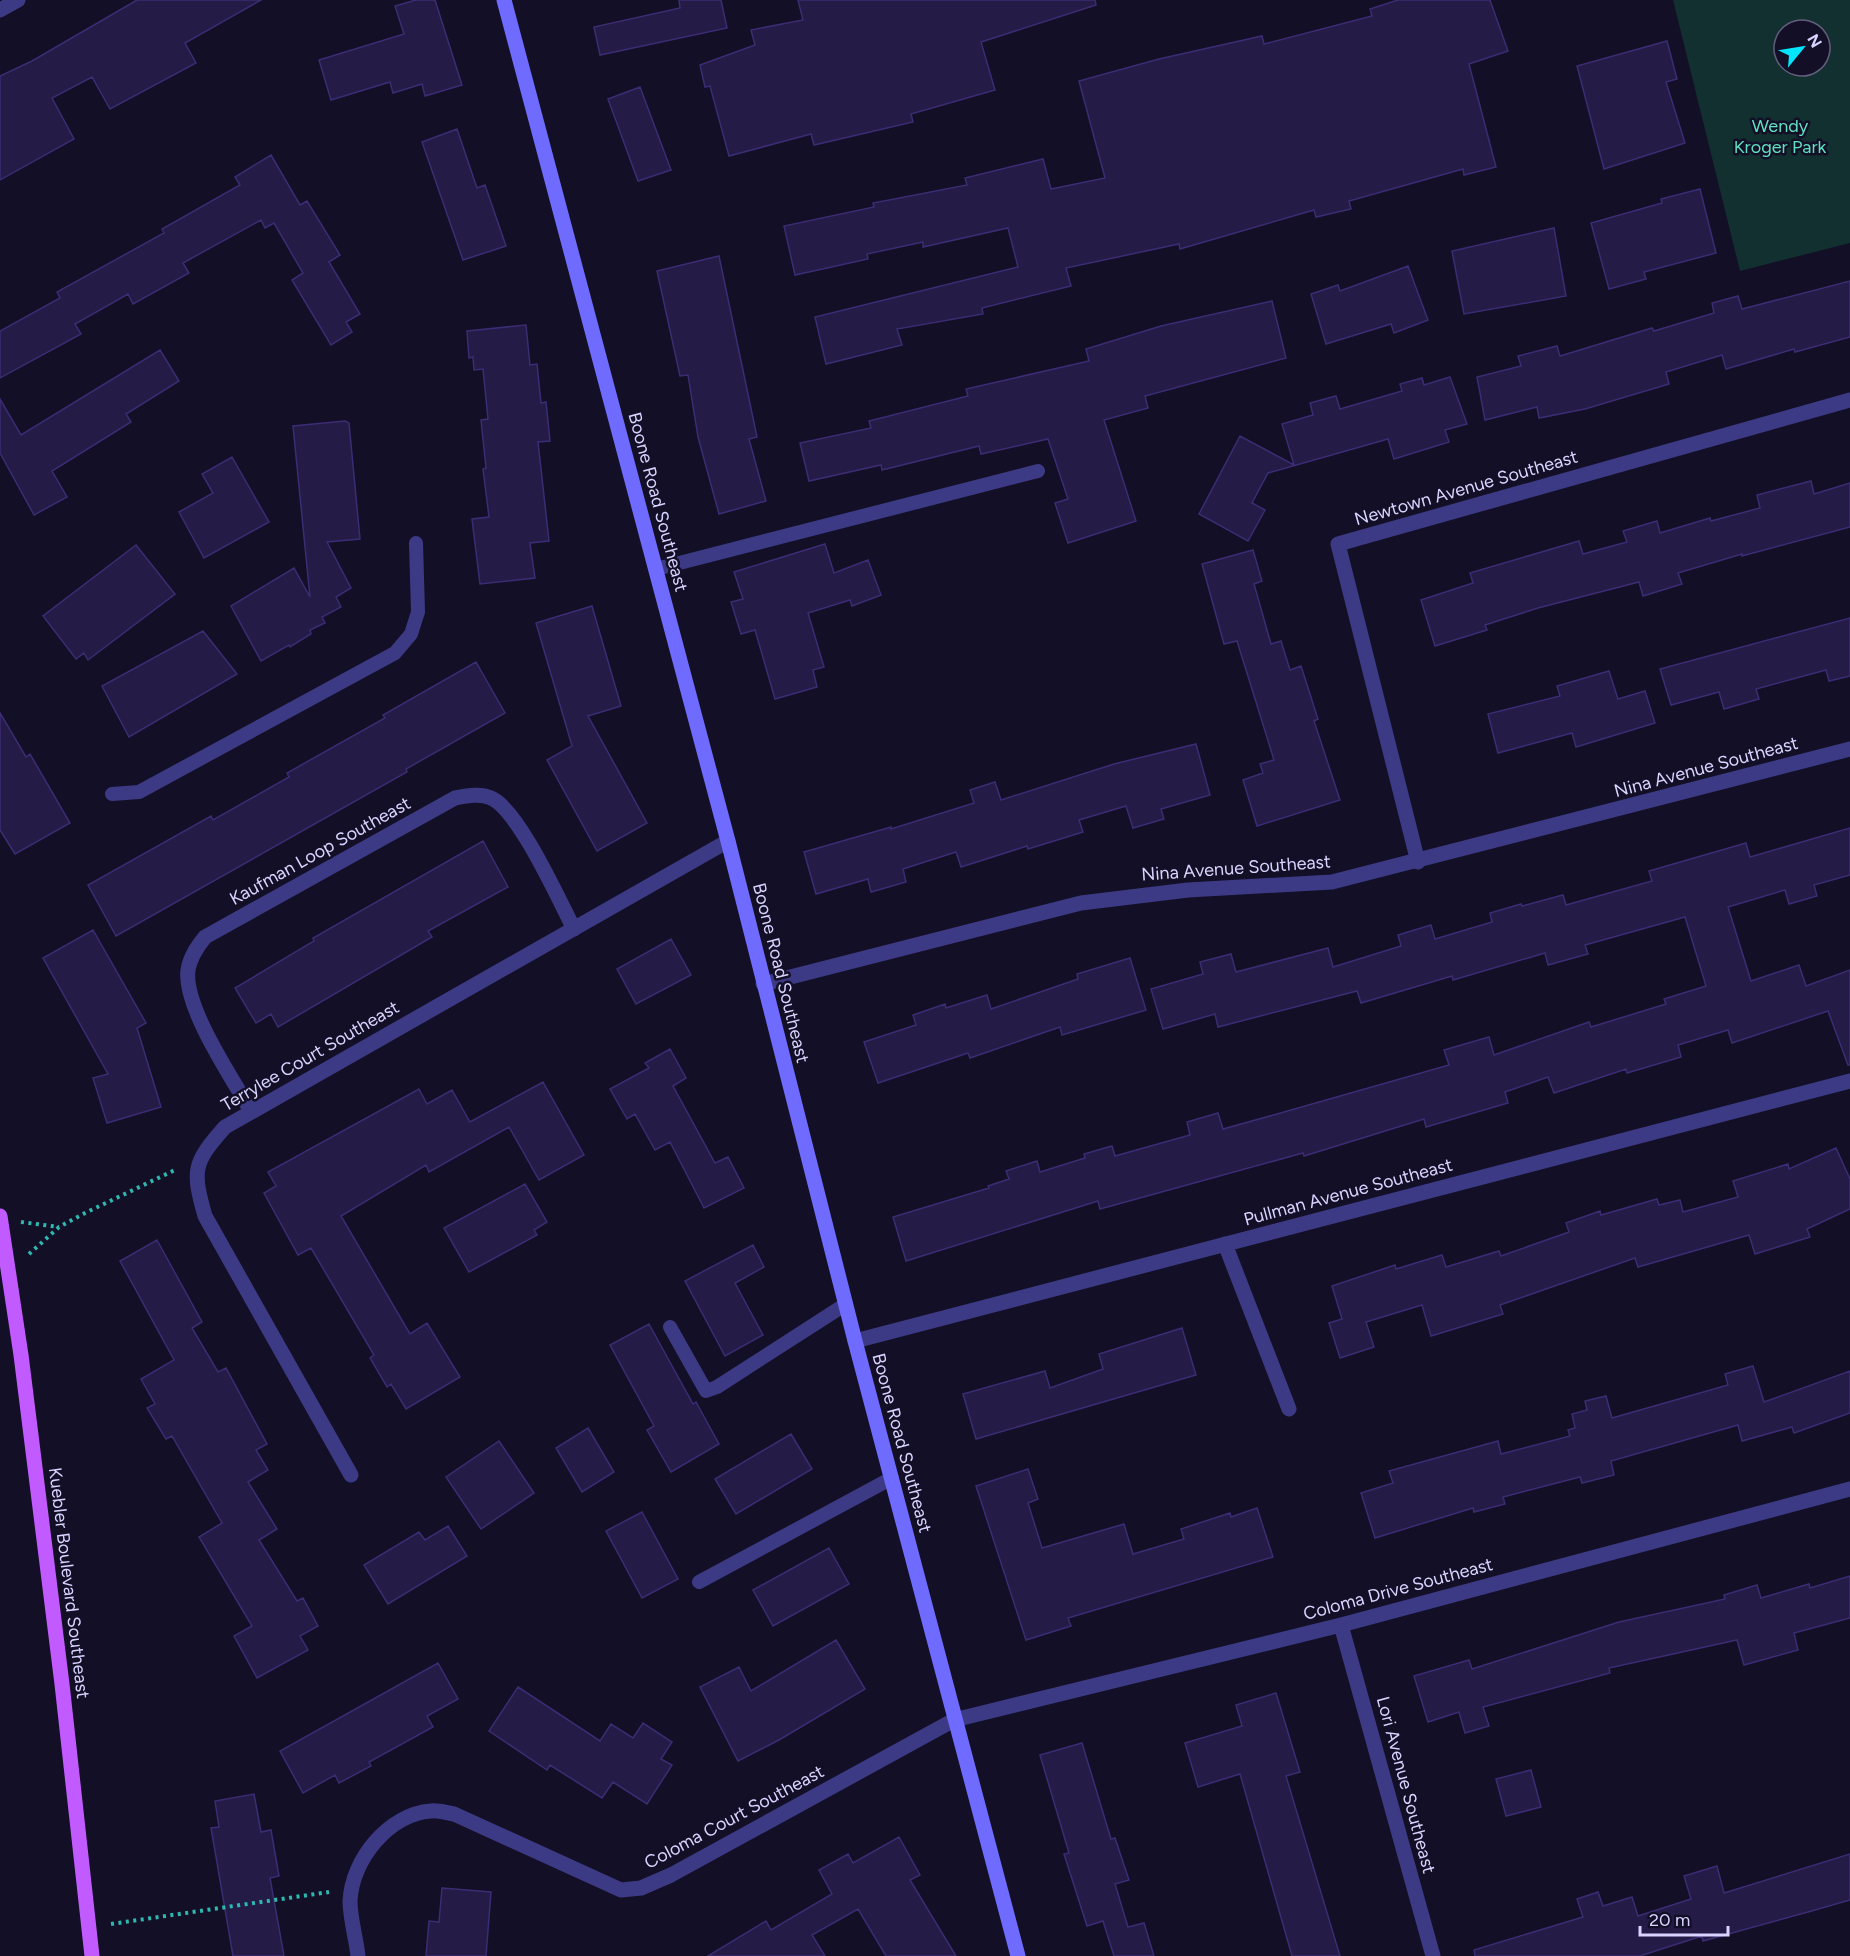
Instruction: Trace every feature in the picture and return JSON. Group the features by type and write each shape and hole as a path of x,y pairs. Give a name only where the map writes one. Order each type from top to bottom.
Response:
{"main road":[{"name":"Kuebler Boulevard Southeast","path":"0,1217 62,1684 92,1956"}],"street":[{"path":"0,10 18,0"},
{"name":"Boone Road Southeast","path":"504,0 728,841 855,1341 1018,1956"},
{"name":"Newtown Avenue Southeast","path":"1418,862 1338,544 1850,399"},
{"name":"Nina Avenue Southeast","path":"763,984 1081,903 1188,890 1332,882 1418,862 1850,749"},
{"name":"Kaufman Loop Southeast","path":"251,1111 197,1014 188,987 188,969 194,951 205,937 455,798 475,795 492,798 512,813 574,929"},
{"name":"Terrylee Court Southeast","path":"197,1170 198,1161 225,1127 728,841"},
{"name":"Pullman Avenue Southeast","path":"855,1341 1850,1081"},
{"path":"197,1170 195,1182 205,1216 351,1475"},
{"path":"1225,1244 1289,1409"},
{"name":"Coloma Drive Southeast","path":"954,1720 1341,1625 1850,1489"},
{"name":"Lori Avenue Southeast","path":"1341,1625 1433,1956"},
{"name":"Coloma Court Southeast","path":"358,1956 350,1900 356,1873 368,1848 386,1830 405,1820 431,1811 454,1814 621,1890 642,1888 672,1875 954,1720"}],"lane":[{"path":"656,569 1038,471"},
{"path":"112,794 139,792 395,653 411,634 418,612 416,543"},
{"path":"670,1327 706,1391 717,1387 846,1304"},
{"path":"699,1582 892,1478"}],"path":[{"path":"8,1273 59,1227 168,1171 197,1170"},
{"path":"0,1217 59,1227"},
{"path":"89,1927 316,1895 353,1886"}],"green space":[{"name":"Wendy Kroger Park","path":"1673,0 1850,0 1850,243 1740,271"}],"building":[{"path":"137,0 261,0 185,43 196,63 110,109 92,77 52,98 74,139 0,180 0,76 32,61"},
{"path":"416,0 435,0 462,85 425,96 422,84 393,93 390,82 331,100 319,60 404,34 395,6"},
{"path":"679,0 721,0 727,28 600,55 594,27 680,8"},
{"path":"798,0 1095,0 1096,5 981,42 995,90 911,114 913,122 814,145 811,134 729,156 710,86 705,87 700,65 755,45 751,30 803,20"},
{"path":"1398,0 1490,0 1508,51 1469,64 1496,167 1464,175 1463,169 1349,201 1351,209 1316,217 1314,210 1180,249 1179,244 1066,268 1071,286 982,308 983,314 897,329 902,345 826,364 815,317 1018,267 1008,228 923,247 923,242 867,254 868,259 795,275 784,226 874,207 873,203 967,185 965,178 1043,159 1051,189 1105,178 1079,81 1159,59 1262,36 1264,44 1372,16 1370,9"},
{"path":"1667,41 1677,79 1666,82 1685,143 1604,169 1577,66"},
{"path":"640,87 671,170 638,181 608,99"},
{"path":"457,129 477,188 485,185 506,246 463,260 422,142"},
{"path":"271,155 300,205 307,201 340,255 329,262 360,314 346,322 352,332 331,345 292,280 303,273 274,223 265,228 261,220 183,263 189,273 133,304 128,294 75,324 81,334 0,378 0,331 60,298 57,292 164,233 162,229 240,185 235,177"},
{"path":"1700,189 1716,253 1644,272 1646,279 1609,289 1591,223 1662,203 1661,199"},
{"path":"1554,228 1566,296 1464,314 1452,251"},
{"path":"719,256 757,437 749,439 766,501 719,514 698,437 688,375 680,376 657,271"},
{"path":"1408,266 1428,320 1394,333 1391,324 1326,344 1311,294 1338,285 1340,291"},
{"path":"1850,281 1850,337 1795,352 1794,349 1726,369 1722,355 1666,372 1669,384 1585,409 1539,418 1537,407 1485,420 1477,377 1521,366 1518,356 1557,346 1560,356 1652,328 1654,331 1714,313 1712,303 1738,296 1742,309"},
{"path":"1272,301 1286,358 1145,396 1148,408 1104,420 1136,521 1068,543 1055,503 1068,499 1048,439 981,454 979,446 882,470 881,465 809,481 800,443 871,428 869,421 968,396 966,389 1089,361 1086,349 1161,326"},
{"path":"526,325 530,365 537,364 541,403 546,402 550,441 538,442 549,541 530,543 535,578 480,584 472,519 489,517 483,469 486,468 481,420 488,419 483,369 474,370 473,357 469,358 467,331"},
{"path":"160,350 179,381 126,414 131,422 52,471 67,497 34,515 0,453 0,399 21,435"},
{"path":"1450,377 1467,424 1445,430 1449,442 1394,459 1388,439 1268,473 1252,503 1265,510 1248,541 1199,514 1240,436 1294,465 1282,424 1313,415 1310,403 1336,396 1340,409 1402,391 1400,384 1422,378 1424,385"},
{"path":"345,421 349,423 360,539 327,542 351,588 336,597 341,607 322,617 325,623 310,630 311,634 290,647 289,645 261,661 231,606 294,568 310,597 293,426"},
{"path":"232,457 269,522 204,558 179,512 213,493 202,474"},
{"path":"1811,481 1814,494 1850,483 1850,527 1742,556 1742,554 1678,573 1682,584 1643,596 1639,582 1538,608 1485,625 1487,630 1435,646 1421,600 1473,583 1470,573 1579,541 1583,554 1627,542 1623,531 1657,521 1660,533 1710,518 1711,521 1760,508 1757,495"},
{"path":"825,544 834,573 868,560 881,595 852,606 850,600 808,613 824,667 813,670 817,687 775,699 755,630 741,634 731,602 743,599 734,572"},
{"path":"136,545 175,594 88,660 84,653 76,659 43,616"},
{"path":"1253,550 1262,581 1254,584 1271,644 1281,641 1290,670 1301,666 1318,719 1314,721 1340,800 1257,826 1243,780 1263,773 1260,764 1274,760 1237,641 1224,644 1202,564"},
{"path":"592,606 621,706 588,716 647,823 597,851 547,760 572,746 536,623"},
{"path":"1850,618 1850,676 1829,681 1826,670 1756,689 1759,699 1724,709 1719,692 1671,705 1660,669"},
{"path":"203,631 237,674 129,737 102,686"},
{"path":"476,662 505,713 406,769 407,772 116,936 88,885 211,816 213,820 289,777 287,773 385,718 383,715"},
{"path":"1609,671 1618,699 1645,691 1655,723 1576,747 1572,733 1498,753 1488,714 1560,696 1557,686"},
{"path":"0,713 26,757 30,754 70,823 15,854 0,830"},
{"path":"1196,744 1210,795 1161,809 1164,819 1133,828 1126,806 1079,820 1083,832 1028,849 1027,846 961,867 956,852 903,869 906,882 871,892 868,879 816,894 804,852 891,827 891,829 974,803 970,790 995,782 1001,800 1114,764"},
{"path":"1850,828 1850,875 1814,885 1817,896 1789,904 1785,890 1728,907 1751,981 1799,965 1806,986 1850,970 1850,1065 1848,1065 1828,1011 1732,1043 1728,1030 1678,1045 1681,1057 1627,1073 1626,1069 1554,1093 1548,1077 1505,1092 1508,1103 1426,1127 1424,1119 1304,1156 1303,1153 1100,1209 1098,1201 906,1261 893,1217 989,1188 988,1186 1009,1179 1006,1171 1037,1161 1040,1172 1085,1158 1084,1154 1112,1146 1115,1156 1190,1135 1187,1122 1218,1113 1223,1129 1449,1065 1444,1050 1489,1037 1494,1055 1589,1022 1591,1027 1666,1004 1664,999 1706,986 1685,917 1585,945 1588,954 1548,965 1545,953 1453,980 1452,976 1361,1003 1357,991 1218,1027 1215,1014 1163,1029 1151,989 1203,974 1200,962 1231,954 1236,972 1328,948 1333,967 1401,946 1398,935 1431,925 1435,939 1492,922 1490,913 1563,895 1566,905 1652,881 1649,871 1746,843 1750,857"},
{"path":"483,841 508,887 428,931 432,937 278,1027 271,1014 256,1023 235,988 314,941 313,938"},
{"path":"93,930 146,1023 137,1028 161,1107 107,1123 93,1078 108,1074 43,958"},
{"path":"671,939 691,975 636,1004 617,969"},
{"path":"1130,958 1146,1010 1062,1035 1060,1027 970,1058 968,1053 878,1083 864,1042 916,1025 913,1015 945,1004 946,1008 987,995 991,1009 1078,979 1077,974"},
{"path":"670,1049 686,1078 673,1086 715,1163 728,1157 744,1188 704,1208 670,1142 655,1150 635,1114 627,1119 610,1089 649,1068 645,1063"},
{"path":"543,1082 584,1155 539,1180 509,1127 429,1172 426,1165 341,1216 410,1334 427,1323 460,1377 406,1409 391,1384 387,1387 370,1358 374,1355 311,1248 298,1255 264,1193 276,1186 268,1172 419,1089 427,1104 452,1090 470,1122"},
{"path":"1836,1148 1850,1179 1850,1209 1807,1229 1810,1237 1755,1254 1749,1235 1638,1267 1635,1258 1500,1305 1503,1314 1431,1336 1422,1305 1366,1322 1374,1347 1340,1358 1329,1323 1342,1319 1332,1286 1395,1265 1396,1269 1442,1255 1446,1267 1499,1251 1501,1256 1569,1232 1566,1223 1600,1211 1601,1215 1657,1199 1659,1205 1680,1200 1683,1212 1738,1197 1733,1181 1788,1164 1789,1169"},
{"path":"525,1184 547,1222 534,1230 537,1235 469,1272 444,1228"},
{"path":"157,1240 202,1322 192,1328 218,1372 226,1368 267,1444 256,1450 268,1470 248,1482 277,1529 259,1540 297,1601 303,1598 318,1626 300,1636 308,1650 257,1678 234,1636 252,1626 199,1537 222,1523 172,1436 166,1439 147,1408 155,1404 141,1379 174,1360 120,1261"},
{"path":"753,1245 764,1267 735,1283 763,1335 725,1356 685,1281"},
{"path":"649,1324 693,1404 696,1402 719,1444 671,1472 647,1430 654,1426 610,1345"},
{"path":"1182,1328 1196,1375 976,1439 963,1394 1045,1371 1050,1388 1103,1369 1099,1354"},
{"path":"1753,1366 1764,1402 1850,1371 1850,1413 1794,1433 1792,1427 1742,1441 1738,1425 1611,1461 1614,1475 1582,1483 1580,1477 1503,1497 1505,1504 1474,1512 1473,1508 1375,1538 1361,1493 1393,1483 1389,1471 1498,1441 1501,1454 1570,1436 1568,1430 1575,1428 1572,1414 1587,1410 1585,1401 1606,1396 1612,1418 1728,1385 1725,1374"},
{"path":"588,1428 614,1472 582,1492 556,1448"},
{"path":"791,1434 812,1469 736,1514 715,1479"},
{"path":"499,1441 534,1493 481,1529 446,1477"},
{"path":"1028,1469 1038,1499 1028,1503 1042,1548 1124,1524 1133,1554 1184,1539 1181,1529 1230,1513 1231,1517 1257,1508 1273,1557 1068,1618 1071,1626 1026,1640 976,1486"},
{"path":"642,1512 678,1579 642,1598 606,1531"},
{"path":"448,1526 467,1556 388,1604 364,1565 419,1532 425,1540"},
{"path":"829,1548 849,1584 773,1626 753,1590"},
{"path":"1850,1576 1850,1618 1794,1633 1798,1650 1744,1665 1737,1640 1609,1668 1610,1673 1483,1707 1489,1726 1465,1733 1459,1712 1428,1722 1414,1676 1469,1660 1472,1669 1619,1622 1725,1599 1724,1595 1757,1585 1761,1598 1809,1584 1810,1588"},
{"path":"836,1640 865,1689 779,1740 738,1761 700,1687 739,1667 751,1691"},
{"path":"438,1663 458,1699 427,1716 433,1727 369,1762 371,1766 339,1783 335,1775 303,1793 280,1751"},
{"path":"518,1687 600,1741 611,1724 633,1738 643,1723 672,1742 661,1759 672,1765 647,1804 613,1782 602,1798 550,1765 547,1770 489,1731"},
{"path":"1276,1693 1300,1772 1286,1776 1340,1956 1292,1956 1240,1774 1198,1787 1185,1743 1242,1726 1236,1705"},
{"path":"1082,1743 1111,1839 1115,1838 1129,1880 1115,1884 1128,1927 1144,1923 1154,1956 1114,1956 1103,1921 1087,1926 1064,1854 1069,1853 1040,1755"},
{"path":"1531,1770 1541,1807 1506,1816 1496,1779"},
{"path":"254,1794 261,1832 271,1830 279,1876 270,1878 284,1956 233,1956 211,1828 219,1827 215,1801"},
{"path":"899,1837 920,1875 910,1880 956,1956 886,1956 858,1909 812,1935 825,1956 708,1956 766,1921 771,1930 832,1894 819,1870 848,1854 853,1863"},
{"path":"1850,1854 1850,1900 1703,1941 1702,1936 1640,1956 1475,1956 1474,1950 1583,1917 1577,1899 1598,1892 1603,1906 1632,1897 1638,1916 1691,1899 1684,1876 1717,1866 1724,1893"},
{"path":"442,1888 491,1892 486,1956 426,1956 429,1921 439,1922"}]}
